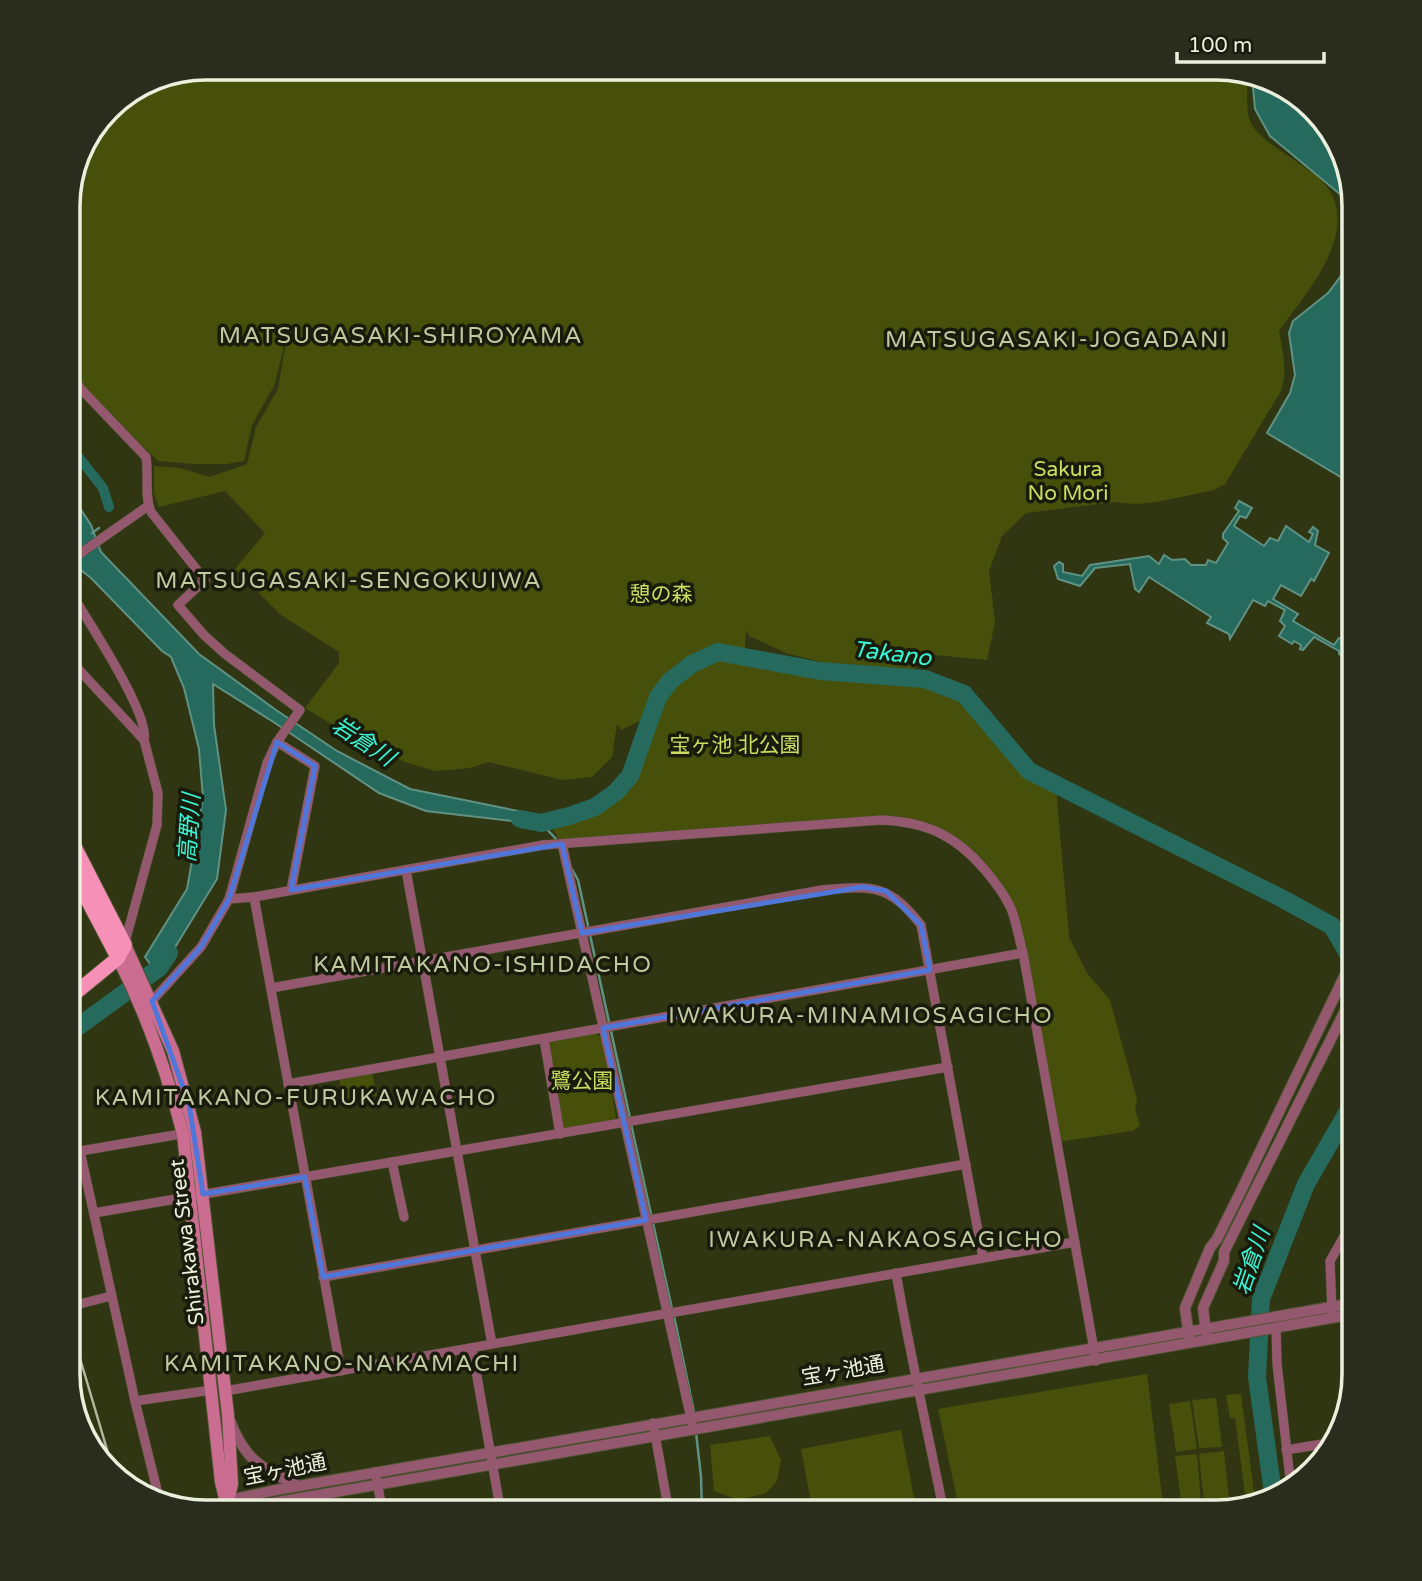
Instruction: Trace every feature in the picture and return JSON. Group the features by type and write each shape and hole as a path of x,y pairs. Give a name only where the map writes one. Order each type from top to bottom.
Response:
{"highway":[{"name":"Shirakawa Street","path":"80,861 123,955"},
{"name":"Shirakawa Street","path":"80,884 123,955"},
{"path":"80,989 123,955"}],"main road":[{"name":"Shirakawa Street","path":"123,955 173,1051 189,1133 219,1391 221,1482 226,1500"},
{"name":"Shirakawa Street","path":"219,1391 228,1415 232,1484 229,1500"}],"street":[{"path":"81,389 146,457 149,470 148,506 205,580 178,605 225,654 300,710 277,742 267,763 229,899 201,947 146,998"},
{"path":"81,553 148,506"},
{"path":"81,609 138,706 146,732 144,740"},
{"path":"81,671 144,740 158,793 157,825 126,934 123,955"},
{"path":"277,742 315,766 291,890"},
{"path":"229,899 254,897 543,845 881,820 922,825 957,842 995,882 1011,908 1023,953 1096,1360"},
{"path":"562,844 693,1429"},
{"path":"406,870 492,1344"},
{"path":"271,988 822,890 863,887 886,891 905,904 921,925 983,1258"},
{"path":"254,897 341,1371"},
{"path":"288,1084 1023,953"},
{"path":"1189,1337 1185,1308 1210,1248 1240,1193 1342,981"},
{"path":"1206,1334 1203,1308 1224,1261 1224,1251 1342,1017"},
{"path":"544,1039 560,1133"},
{"path":"94,1213 948,1067"},
{"path":"80,1151 189,1133"},
{"path":"80,1152 157,1490"},
{"path":"392,1162 404,1217"},
{"path":"323,1277 966,1164"},
{"path":"1332,1312 1330,1261 1342,1240"},
{"path":"135,1401 219,1391 341,1371 1074,1242"},
{"path":"896,1273 941,1500"},
{"path":"80,1304 111,1296"},
{"name":"宝ヶ池通","path":"290,1500 1096,1360 1189,1337 1247,1326 1274,1324 1342,1308"},
{"name":"宝ヶ池通","path":"1332,1312 1342,1313"},
{"path":"1274,1324 1289,1476"},
{"name":"宝ヶ池通","path":"237,1500 375,1472 1093,1347 1189,1337"},
{"path":"472,1348 499,1500"},
{"path":"228,1415 238,1440 248,1455 262,1468 299,1486"},
{"path":"653,1423 667,1500"},
{"path":"1286,1450 1320,1445"},
{"path":"375,1472 381,1500"}],"highlighted area":[{"path":"277,742 315,766 291,890 562,844 582,933 863,887 886,891 921,925 930,970 603,1028 646,1220 323,1277 305,1177 203,1194 189,1104 152,1001 201,947 229,899"}],"green space":[{"path":"1224,81 1247,85 1248,112 1255,129 1321,180 1334,198 1338,218 1335,238 1327,258 1316,279 1279,331 1284,368 1281,391 1225,484 1214,490 1157,502 1114,502 1026,513 1002,536 989,571 995,622 987,660 935,655 911,671 861,672 786,653 749,636 746,630 745,651 713,648 704,650 672,671 660,685 642,720 621,730 617,724 612,757 592,777 562,780 488,762 470,768 436,771 404,762 374,744 344,732 305,708 339,663 339,652 281,615 235,569 265,533 225,491 159,507 154,494 154,466 180,468 210,477 247,464 256,427 278,389 288,330 274,386 252,425 244,461 195,464 158,461 81,384 81,198 90,158 117,117 144,97 182,83"},
{"name":"宝ヶ池 北公園","path":"717,654 846,680 856,676 919,682 954,693 1027,771 1056,787 1069,937 1087,973 1110,1000 1137,1099 1135,1110 1140,1125 1133,1131 1057,1142 1011,909 957,842 901,821 562,844 549,823 570,823 616,803 627,792 639,770 645,739 663,693 680,677"},
{"name":"鷺公園","path":"595,1033 602,1038 616,1117 614,1121 566,1129 561,1125 547,1045 551,1040"},
{"path":"372,1073 377,1096 343,1101 339,1079"},
{"path":"1147,1374 1162,1500 957,1500 938,1409"},
{"path":"1241,1394 1254,1494 1245,1497 1235,1418 1230,1418 1226,1395"},
{"path":"1216,1398 1222,1447 1199,1448 1192,1400"},
{"path":"1190,1401 1197,1449 1176,1452 1169,1404"},
{"path":"901,1430 914,1500 811,1500 801,1449"},
{"path":"770,1436 781,1460 777,1481 766,1493 739,1500 714,1491 710,1445"},
{"path":"1224,1451 1229,1499 1204,1500 1199,1454"},
{"path":"1197,1454 1201,1500 1181,1500 1175,1456"}],"water":[{"path":"1253,86 1278,97 1305,117 1332,158 1341,195 1270,136 1255,109"},
{"path":"1342,274 1342,478 1267,433 1290,393 1295,375 1289,333 1293,321 1328,293"},
{"path":"1239,501 1252,508 1246,518 1240,516 1234,526 1264,546 1270,538 1278,541 1286,526 1309,542 1313,534 1309,532 1313,527 1318,531 1315,545 1329,553 1314,581 1311,579 1301,596 1281,585 1273,599 1298,614 1293,621 1334,645 1339,638 1342,640 1342,656 1339,651 1314,637 1303,650 1300,649 1301,645 1294,641 1292,644 1279,636 1285,626 1280,621 1285,610 1268,601 1265,606 1253,600 1230,639 1229,634 1207,623 1211,617 1149,577 1139,592 1135,589 1130,564 1095,568 1080,586 1058,579 1054,566 1059,562 1063,564 1063,572 1082,576 1090,565 1149,556 1159,564 1164,555 1172,560 1185,559 1191,565 1206,565 1208,560 1216,563 1228,543 1223,534 1239,511 1235,508"},
{"path":"81,509 91,525 101,552 199,654 276,710 337,751 410,789 533,814 547,825 426,811 379,793 213,684 214,725 226,810 217,879 158,975 145,957 187,889 203,798 199,749 184,688 171,657 81,570"}],"waterway":[{"path":"81,460 103,488 109,507"},
{"path":"92,533 99,528"},
{"name":"Takano","path":"520,819 541,823 569,816 595,807 616,792 630,776 658,697 670,681 692,664 718,652 820,671 925,679 964,694 1029,771 1283,899 1332,926 1342,943"},
{"path":"541,823 558,841"},
{"path":"572,869 578,880 630,1118"},
{"name":"高野川","path":"80,1025 159,968 169,953"},
{"name":"岩倉川","path":"1272,1487 1257,1377 1261,1299 1306,1184 1342,1122"},
{"path":"631,1124 672,1309"},
{"path":"674,1316 694,1412"},
{"path":"696,1432 702,1500"}],"railway":[{"path":"80,1358 108,1452"}],"district":[{"name":"MATSUGASAKI-SHIROYAMA","path":"401,336"},
{"name":"MATSUGASAKI-JOGADANI","path":"1057,340"},
{"name":"MATSUGASAKI-SENGOKUIWA","path":"349,581"},
{"name":"KAMITAKANO-ISHIDACHO","path":"483,965"},
{"name":"IWAKURA-MINAMIOSAGICHO","path":"861,1016"},
{"name":"KAMITAKANO-FURUKAWACHO","path":"296,1098"},
{"name":"IWAKURA-NAKAOSAGICHO","path":"886,1240"},
{"name":"KAMITAKANO-NAKAMACHI","path":"342,1364"}],"park label":[{"name":"Sakura No Mori","path":"1068,481"},
{"name":"憩の森","path":"661,594"}]}
